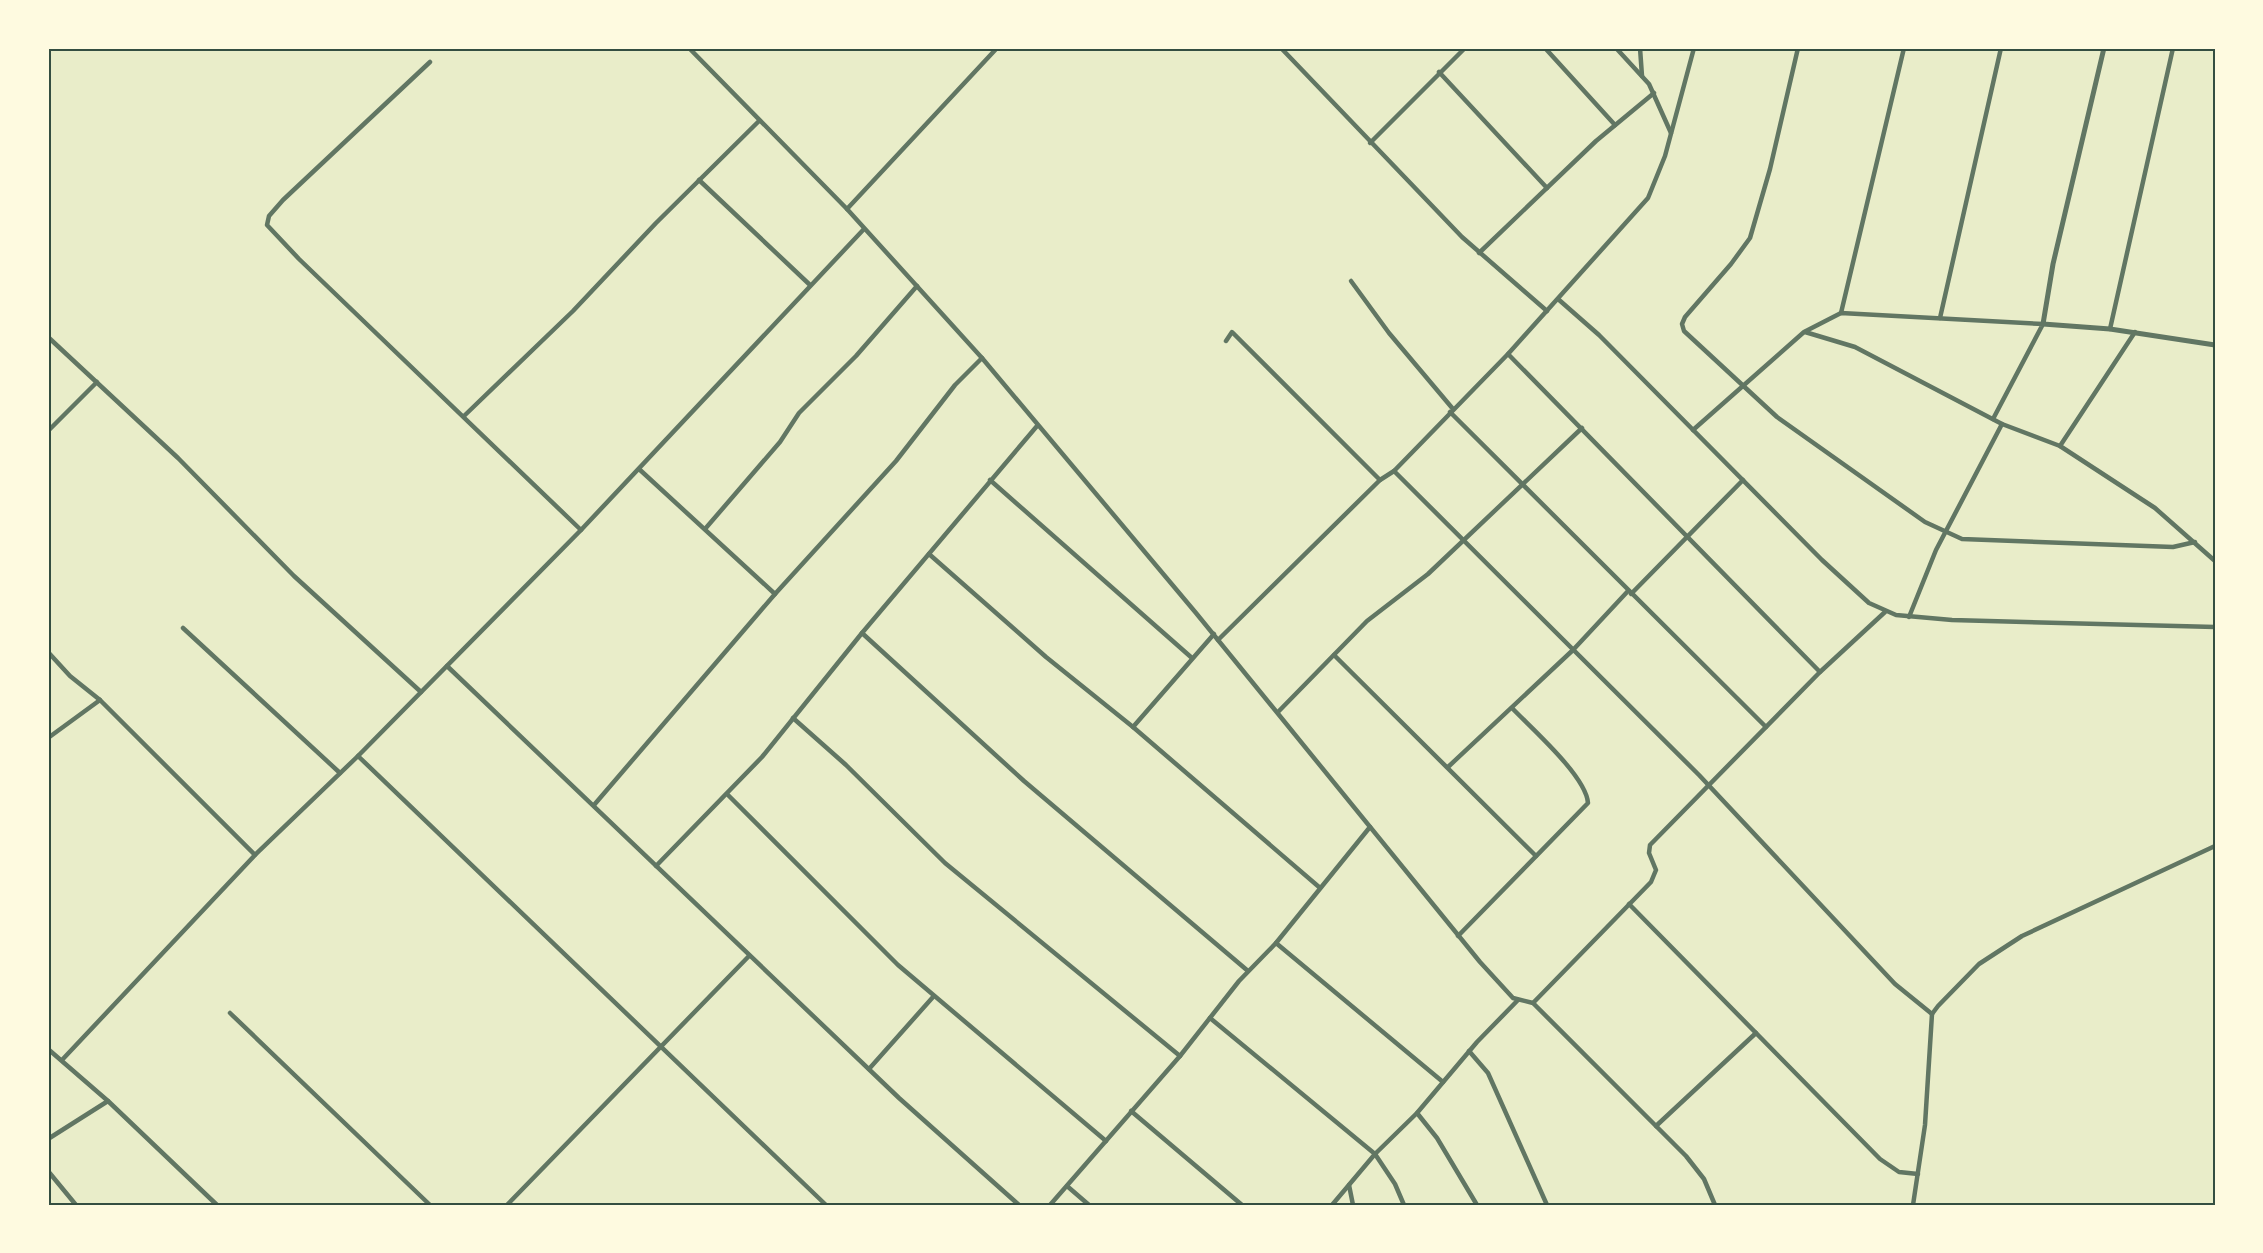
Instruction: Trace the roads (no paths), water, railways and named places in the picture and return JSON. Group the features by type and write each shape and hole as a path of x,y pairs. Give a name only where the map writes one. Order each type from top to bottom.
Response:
{"street":[{"path":"689,48 847,209 982,357 1037,426 1080,473 1214,634 1458,936 1504,989 1518,1000 1533,1003 1656,1126 1697,1169 1715,1205"},
{"path":"847,209 997,48"},
{"path":"1281,48 1370,143 1479,252 1547,311"},
{"path":"1370,143 1465,48"},
{"path":"1545,48 1615,125"},
{"path":"1616,48 1654,93 1671,133"},
{"path":"1640,48 1642,76"},
{"path":"1218,639 1380,480 1394,471 1508,354 1648,198 1657,181 1694,48"},
{"path":"1798,48 1772,160 1750,238 1731,264 1690,311 1682,324 1684,331 1743,387 1811,442 1915,515 1947,534 1969,539 2173,547 2195,543"},
{"path":"1841,313 1904,48"},
{"path":"1940,318 2001,48"},
{"path":"1992,419 2043,324 2053,264 2104,48"},
{"path":"2110,329 2173,48"},
{"path":"430,62 283,200 267,222 299,259 581,530"},
{"path":"1439,72 1547,188"},
{"path":"1479,252 1615,125 1654,93"},
{"path":"464,416 573,311 759,121"},
{"path":"699,180 809,284"},
{"path":"62,1060 255,855 358,756 581,530 809,284 864,229"},
{"path":"1351,281 1389,333 1452,410 1629,593 1766,727"},
{"path":"705,529 780,442 799,412 856,356 917,286"},
{"path":"1558,299 1605,341 1853,589 1885,612 1909,617 2070,625 2215,627"},
{"path":"1693,430 1804,332 1841,313 2110,329 2215,345"},
{"path":"1226,341 1232,332 1380,480"},
{"path":"1804,332 1855,347 2002,424 2060,446 2137,495 2215,561"},
{"path":"2060,446 2135,332"},
{"path":"48,337 177,458 294,576 421,692"},
{"path":"1508,354 1820,672"},
{"path":"594,805 775,594 896,460 955,385 982,357"},
{"path":"48,431 96,382"},
{"path":"1909,617 1927,570 2002,424"},
{"path":"656,866 728,795 1037,426"},
{"path":"1278,712 1367,621 1428,574 1521,483 1582,428"},
{"path":"639,469 775,594"},
{"path":"1394,471 1709,786 1896,984 1932,1014"},
{"path":"990,480 1192,658"},
{"path":"1448,767 1573,650 1743,480"},
{"path":"929,554 1046,657 1133,727 1319,887"},
{"path":"1533,1003 1655,875 1655,866 1649,853 1650,845 1820,672 1885,612"},
{"path":"183,628 340,773"},
{"path":"862,633 1016,774 1248,971"},
{"path":"1133,727 1214,634"},
{"path":"48,652 70,676 100,700 255,855"},
{"path":"1334,655 1536,856"},
{"path":"447,666 749,956 1019,1205"},
{"path":"48,738 100,700"},
{"path":"1458,936 1585,808 1588,796 1571,772 1512,708"},
{"path":"793,718 846,765 945,863 1180,1056"},
{"path":"358,756 826,1205"},
{"path":"728,795 773,843 933,997 1106,1141"},
{"path":"1050,1205 1180,1056 1248,971 1275,943 1370,827"},
{"path":"1913,1205 1925,1125 1932,1014 1979,964 2009,944 2215,846"},
{"path":"1629,904 1886,1164 1899,1172 1918,1174"},
{"path":"1275,943 1443,1082"},
{"path":"507,1205 749,956"},
{"path":"869,1069 933,997"},
{"path":"1332,1205 1375,1154 1417,1113 1469,1051 1518,1000"},
{"path":"230,1013 430,1205"},
{"path":"1210,1018 1375,1154 1395,1184 1404,1205"},
{"path":"1656,1126 1756,1033"},
{"path":"48,1049 108,1101 217,1205"},
{"path":"1469,1051 1488,1073 1547,1205"},
{"path":"48,1139 108,1101"},
{"path":"1131,1111 1242,1205"},
{"path":"1417,1113 1437,1138 1478,1205"},
{"path":"48,1171 76,1205"},
{"path":"1349,1185 1353,1205"},
{"path":"1067,1186 1089,1205"}]}
